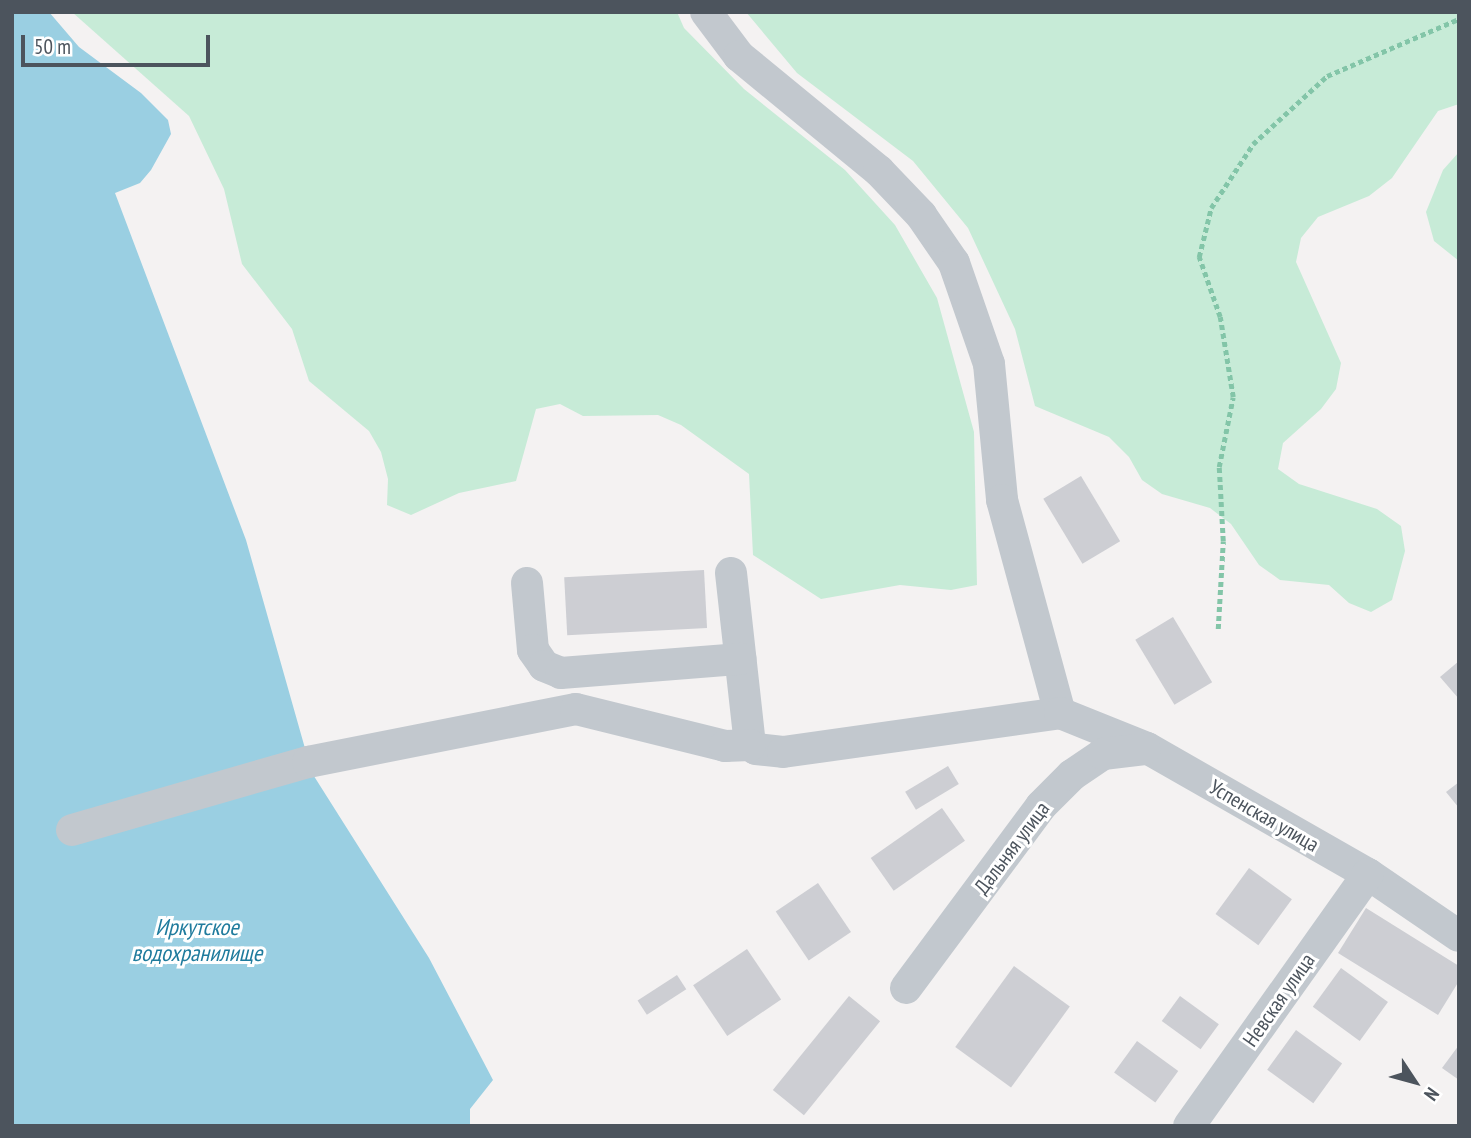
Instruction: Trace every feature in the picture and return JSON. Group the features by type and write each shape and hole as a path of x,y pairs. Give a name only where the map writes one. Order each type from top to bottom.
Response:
{"street":[{"path":"72,830 308,762 576,709 725,746 750,745 783,752 1059,713 1002,500 989,363 954,263 920,215 878,171 739,56 706,12"},
{"path":"731,573 750,745"},
{"path":"527,583 533,649 544,666 561,673 740,659"},
{"name":"Успенская улица","path":"1059,713 1147,748 1368,874 1459,936"},
{"name":"Дальняя улица","path":"906,988 1041,806 1072,775 1103,754 1147,748"},
{"name":"Невская улица","path":"1189,1126 1368,874"}],"path":[{"path":"1218,629 1223,541 1219,467 1233,397 1220,317 1199,257 1211,208 1254,144 1327,76 1459,19"}],"green space":[{"path":"72,12 677,12 684,28 744,89 845,170 895,225 937,298 974,432 977,585 951,590 900,585 821,599 753,555 749,474 681,425 658,415 583,416 560,404 536,409 516,481 459,493 411,515 387,505 388,479 381,452 369,431 309,381 292,329 242,264 224,189 189,116"},
{"path":"746,12 1459,12 1459,104 1438,111 1392,178 1369,196 1318,217 1301,238 1296,262 1341,363 1336,389 1321,409 1283,443 1278,469 1299,484 1377,509 1401,526 1405,551 1392,600 1371,612 1349,603 1329,585 1280,580 1259,565 1231,524 1210,508 1162,494 1142,480 1129,457 1109,437 1035,406 1015,329 968,228 913,161 797,73"},
{"path":"1459,152 1459,261 1434,241 1426,212 1443,170"}],"water":[{"name":"Иркутское водохранилище","path":"12,12 49,12 79,47 141,93 168,120 171,134 151,170 140,183 115,193 246,540 312,773 429,958 493,1080 470,1109 470,1126 12,1126"}],"building":[{"path":"1081,476 1120,541 1082,564 1043,499"},
{"path":"704,570 707,628 567,635 564,577"},
{"path":"1173,617 1212,682 1174,705 1135,640"},
{"path":"1459,661 1459,699 1440,677"},
{"path":"948,766 959,784 916,810 905,792"},
{"path":"1459,782 1459,808 1446,792"},
{"path":"942,808 965,841 894,891 871,858"},
{"path":"1249,868 1292,899 1258,945 1215,914"},
{"path":"818,883 851,932 809,960 776,912"},
{"path":"1366,908 1459,966 1459,981 1438,1015 1338,953"},
{"path":"747,949 781,1000 727,1036 693,985"},
{"path":"1014,966 1070,1007 1011,1087 955,1047"},
{"path":"1341,968 1388,1002 1360,1041 1313,1007"},
{"path":"677,975 686,989 647,1015 638,1001"},
{"path":"849,996 880,1021 804,1115 773,1090"},
{"path":"1180,996 1219,1024 1201,1049 1162,1021"},
{"path":"1296,1030 1342,1064 1313,1103 1267,1070"},
{"path":"1137,1041 1178,1071 1155,1103 1114,1073"},
{"path":"1459,1045 1459,1080 1442,1068"}]}
